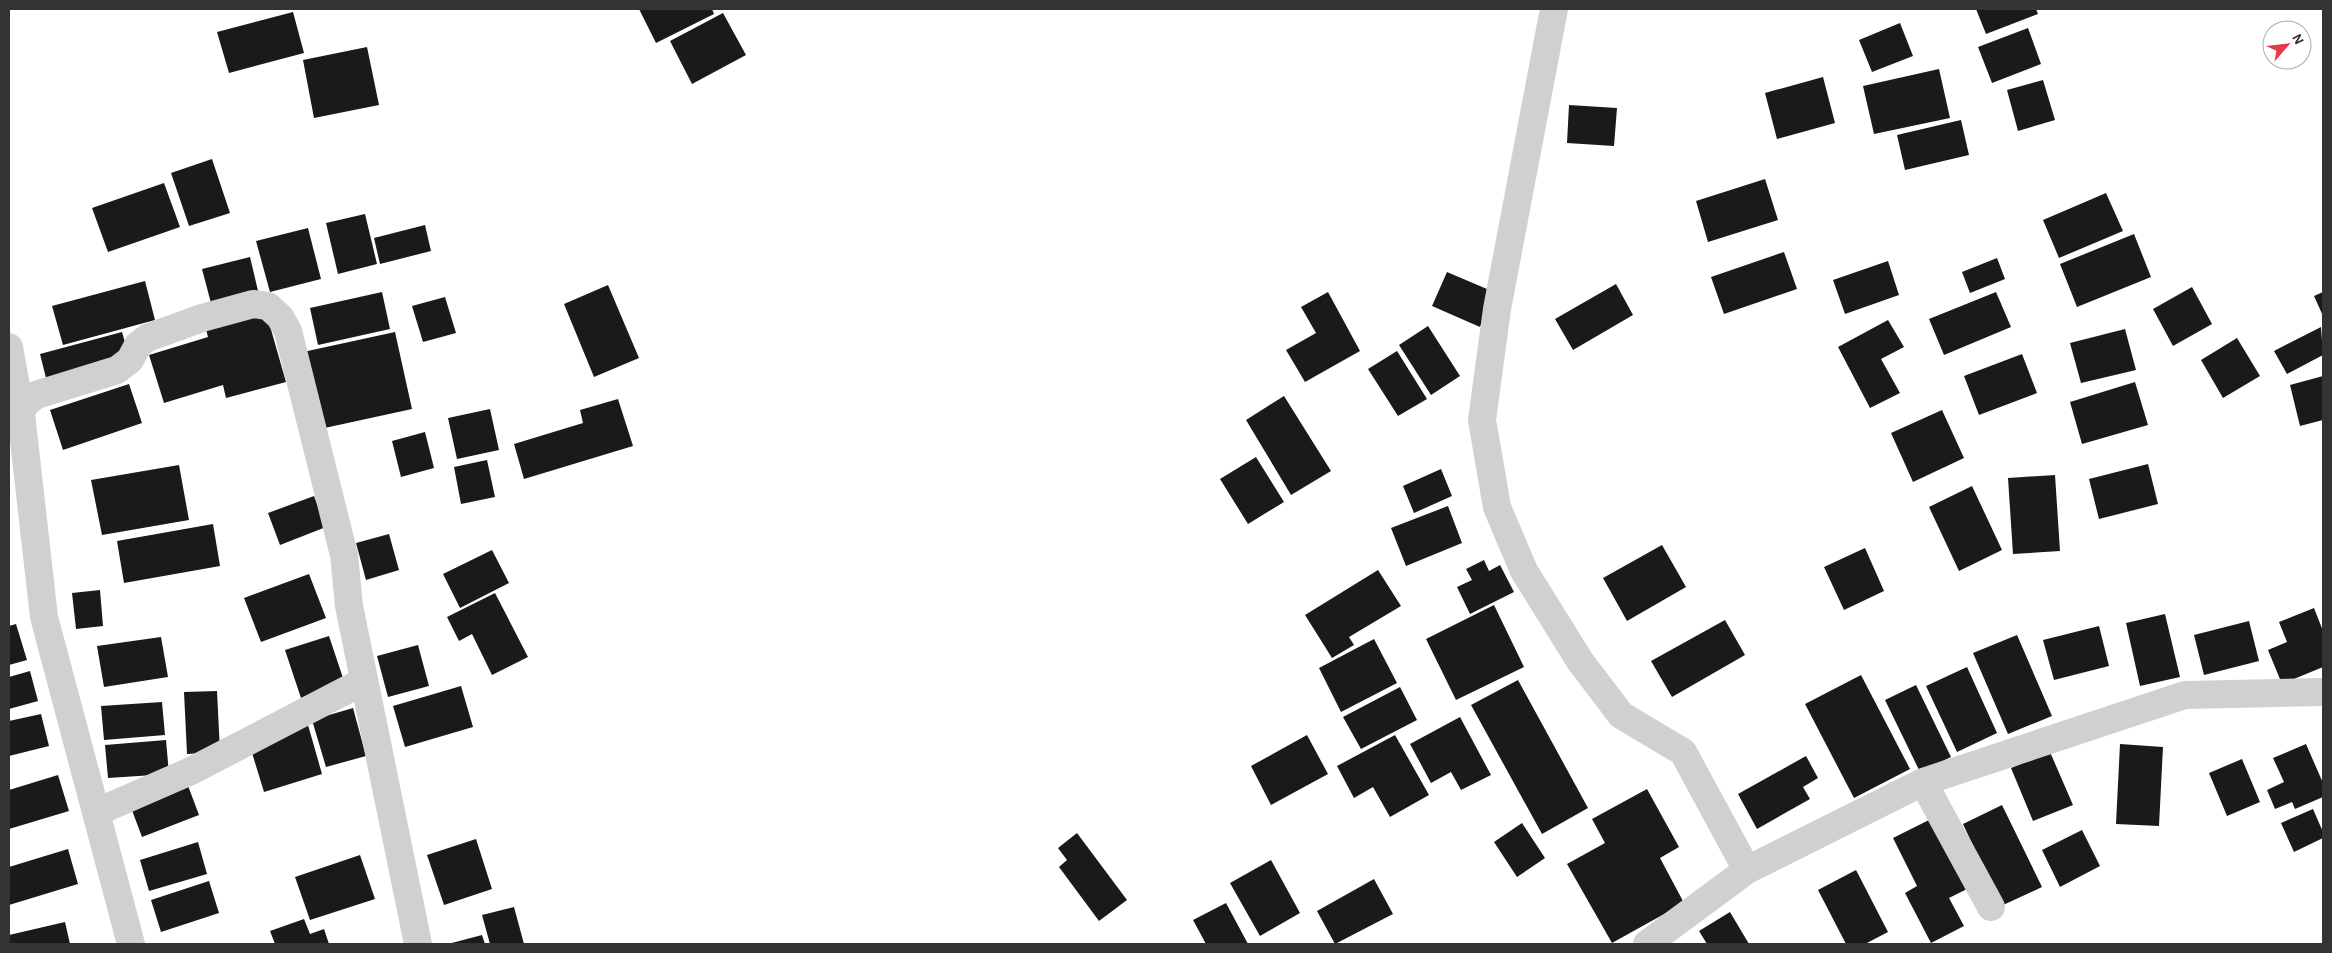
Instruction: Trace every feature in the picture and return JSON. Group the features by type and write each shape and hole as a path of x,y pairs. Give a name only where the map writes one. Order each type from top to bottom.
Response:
{"street":[{"path":"1554,9 1497,309 1482,420 1497,507 1524,571 1580,660 1621,715 1683,752 1748,870"},
{"path":"21,414 24,404 36,394 117,370 130,360 138,346 147,338 253,304 268,306 280,317 288,331 344,555 349,606 418,944"},
{"path":"9,347 21,414 44,617 131,944"},
{"path":"97,812 191,771 364,680"},
{"path":"1647,944 1748,870 1923,782 2185,695 2323,692"},
{"path":"1923,782 1991,907"}],"building":[{"path":"639,9 712,9 714,14 656,43"},
{"path":"1976,9 2036,9 2038,14 1986,34"},
{"path":"293,12 304,53 229,73 217,32"},
{"path":"723,13 746,55 692,84 670,41"},
{"path":"1900,23 1913,56 1872,72 1859,40"},
{"path":"2028,28 2041,64 1992,83 1978,47"},
{"path":"367,47 379,105 314,118 303,60"},
{"path":"1939,69 1950,118 1874,134 1863,86"},
{"path":"1823,77 1835,123 1777,139 1765,93"},
{"path":"2043,80 2055,120 2018,131 2007,90"},
{"path":"1569,105 1617,108 1614,146 1567,143"},
{"path":"1961,120 1969,155 1905,170 1897,135"},
{"path":"212,159 230,213 189,226 171,173"},
{"path":"1765,179 1778,220 1708,242 1696,201"},
{"path":"164,183 180,227 108,252 92,208"},
{"path":"2106,193 2123,231 2059,258 2043,220"},
{"path":"365,214 377,264 338,274 326,223"},
{"path":"425,225 431,251 380,264 374,238"},
{"path":"308,228 321,279 270,292 256,241"},
{"path":"2134,234 2151,277 2077,307 2060,264"},
{"path":"1784,252 1797,289 1724,314 1711,277"},
{"path":"250,257 259,295 212,307 202,269"},
{"path":"1997,258 2005,279 1970,293 1962,272"},
{"path":"1888,261 1899,295 1845,314 1833,280"},
{"path":"1447,272 1494,292 1480,327 1432,306"},
{"path":"145,281 155,320 63,345 52,306"},
{"path":"1616,284 1633,315 1573,350 1555,319"},
{"path":"608,285 639,358 594,377 564,304"},
{"path":"2192,287 2212,324 2173,346 2153,309"},
{"path":"382,292 390,329 318,345 310,308"},
{"path":"1328,292 1360,351 1305,382 1286,350 1316,333 1301,307"},
{"path":"1996,292 2011,327 1944,355 1929,319"},
{"path":"2323,292 2323,316 2314,296"},
{"path":"445,297 456,333 423,342 412,306"},
{"path":"266,312 286,382 226,398 223,385 164,403 149,355 208,337 206,329"},
{"path":"1888,320 1904,347 1881,359 1900,393 1870,408 1838,347"},
{"path":"1428,326 1460,376 1431,395 1399,345"},
{"path":"2321,327 2323,355 2287,374 2274,351"},
{"path":"2125,329 2136,370 2081,383 2070,343"},
{"path":"122,332 130,359 47,382 40,354"},
{"path":"395,332 412,409 320,429 303,352"},
{"path":"2237,338 2260,376 2223,398 2201,360"},
{"path":"1397,351 1427,399 1398,416 1368,369"},
{"path":"2022,354 2037,393 1979,415 1964,376"},
{"path":"2323,376 2323,420 2300,426 2290,385"},
{"path":"2135,382 2148,425 2082,444 2070,402"},
{"path":"129,384 142,423 63,450 50,410"},
{"path":"1284,396 1331,471 1291,495 1246,420"},
{"path":"618,399 633,446 524,479 514,444 583,423 580,410"},
{"path":"490,409 499,450 457,459 448,418"},
{"path":"1942,410 1964,458 1913,482 1891,433"},
{"path":"425,432 434,468 401,477 392,441"},
{"path":"1256,457 1284,502 1248,524 1220,479"},
{"path":"487,460 495,497 461,504 454,467"},
{"path":"2148,464 2158,504 2099,519 2089,479"},
{"path":"179,465 189,520 102,535 91,480"},
{"path":"1441,469 1452,496 1414,513 1403,486"},
{"path":"2055,475 2060,551 2013,554 2008,478"},
{"path":"1972,486 2002,550 1959,571 1929,507"},
{"path":"314,496 326,527 280,545 268,513"},
{"path":"1448,506 1462,543 1406,566 1391,528"},
{"path":"213,524 220,566 124,583 117,541"},
{"path":"389,534 399,570 366,580 356,543"},
{"path":"1662,545 1686,587 1627,621 1603,578"},
{"path":"1865,548 1884,591 1844,610 1824,567"},
{"path":"492,550 509,583 460,608 443,574"},
{"path":"1484,560 1489,571 1500,565 1514,592 1470,614 1457,587 1472,580 1466,569"},
{"path":"1378,570 1401,606 1349,637 1354,645 1332,658 1305,615"},
{"path":"309,574 326,618 261,642 244,598"},
{"path":"100,590 103,626 76,629 72,593"},
{"path":"495,593 528,657 492,675 472,634 459,641 447,617"},
{"path":"1494,605 1524,667 1456,700 1426,639"},
{"path":"2314,608 2323,631 2323,667 2282,684 2268,650 2287,642 2279,622"},
{"path":"2165,614 2180,677 2140,686 2126,623"},
{"path":"1725,620 1745,655 1672,697 1651,661"},
{"path":"2249,621 2259,661 2204,675 2194,635"},
{"path":"16,624 27,660 9,665 9,626"},
{"path":"2099,626 2109,666 2054,680 2043,640"},
{"path":"2017,635 2052,716 2008,734 1973,653"},
{"path":"329,636 345,684 301,698 285,650"},
{"path":"161,637 168,677 104,687 97,646"},
{"path":"1374,639 1397,683 1341,712 1319,668"},
{"path":"418,645 429,686 388,697 377,656"},
{"path":"1967,667 1997,733 1957,752 1926,686"},
{"path":"30,671 38,701 9,709 9,677"},
{"path":"1861,675 1910,769 1854,798 1805,704"},
{"path":"1518,680 1588,808 1542,834 1471,705"},
{"path":"1916,685 1951,757 1920,772 1885,700"},
{"path":"461,686 473,727 405,747 393,706"},
{"path":"1400,687 1417,720 1361,749 1343,717"},
{"path":"217,691 220,752 187,754 184,692"},
{"path":"162,702 165,735 104,740 101,706"},
{"path":"353,708 366,756 326,767 312,720"},
{"path":"41,714 49,746 9,756 9,721"},
{"path":"1460,717 1491,775 1461,790 1451,772 1431,783 1410,744"},
{"path":"308,725 322,774 264,792 249,743"},
{"path":"1307,735 1328,774 1271,805 1251,766"},
{"path":"1395,735 1429,795 1390,817 1373,787 1354,798 1337,766"},
{"path":"166,740 169,774 108,778 105,745"},
{"path":"2120,744 2163,747 2159,826 2116,824"},
{"path":"2306,744 2323,783 2323,797 2295,809 2292,802 2275,809 2267,790 2284,782 2273,758"},
{"path":"2050,752 2073,805 2033,821 2011,768"},
{"path":"1806,756 1818,778 1803,787 1810,799 1757,829 1738,794"},
{"path":"2242,759 2260,802 2227,816 2209,773"},
{"path":"58,775 69,811 9,829 9,790"},
{"path":"187,783 199,815 142,837 130,805"},
{"path":"1647,789 1679,847 1660,858 1684,903 1612,943 1567,864 1605,843 1592,819"},
{"path":"2002,805 2042,887 2001,906 1963,824"},
{"path":"2313,809 2323,832 2323,838 2294,852 2281,823"},
{"path":"1931,819 1967,889 1949,898 1964,926 1931,943 1905,893 1917,886 1893,838"},
{"path":"1522,823 1545,858 1517,877 1494,842"},
{"path":"2082,830 2100,866 2060,887 2042,850"},
{"path":"1077,833 1127,900 1099,921 1059,867 1067,860 1058,848"},
{"path":"476,839 492,889 444,905 427,855"},
{"path":"198,842 207,874 149,891 140,860"},
{"path":"68,849 78,884 9,905 9,867"},
{"path":"360,855 375,899 310,920 295,877"},
{"path":"1271,860 1300,913 1260,936 1230,883"},
{"path":"1856,870 1888,932 1865,944 1846,944 1818,890"},
{"path":"1374,879 1393,914 1335,944 1317,911"},
{"path":"209,881 219,913 161,932 151,900"},
{"path":"1226,903 1248,944 1206,944 1193,920"},
{"path":"514,907 524,944 490,944 482,915"},
{"path":"1730,912 1749,944 1707,944 1699,931"},
{"path":"304,919 310,934 324,929 329,944 275,944 270,931"},
{"path":"65,922 70,944 9,944 9,935"},
{"path":"482,935 485,944 448,944"}]}
